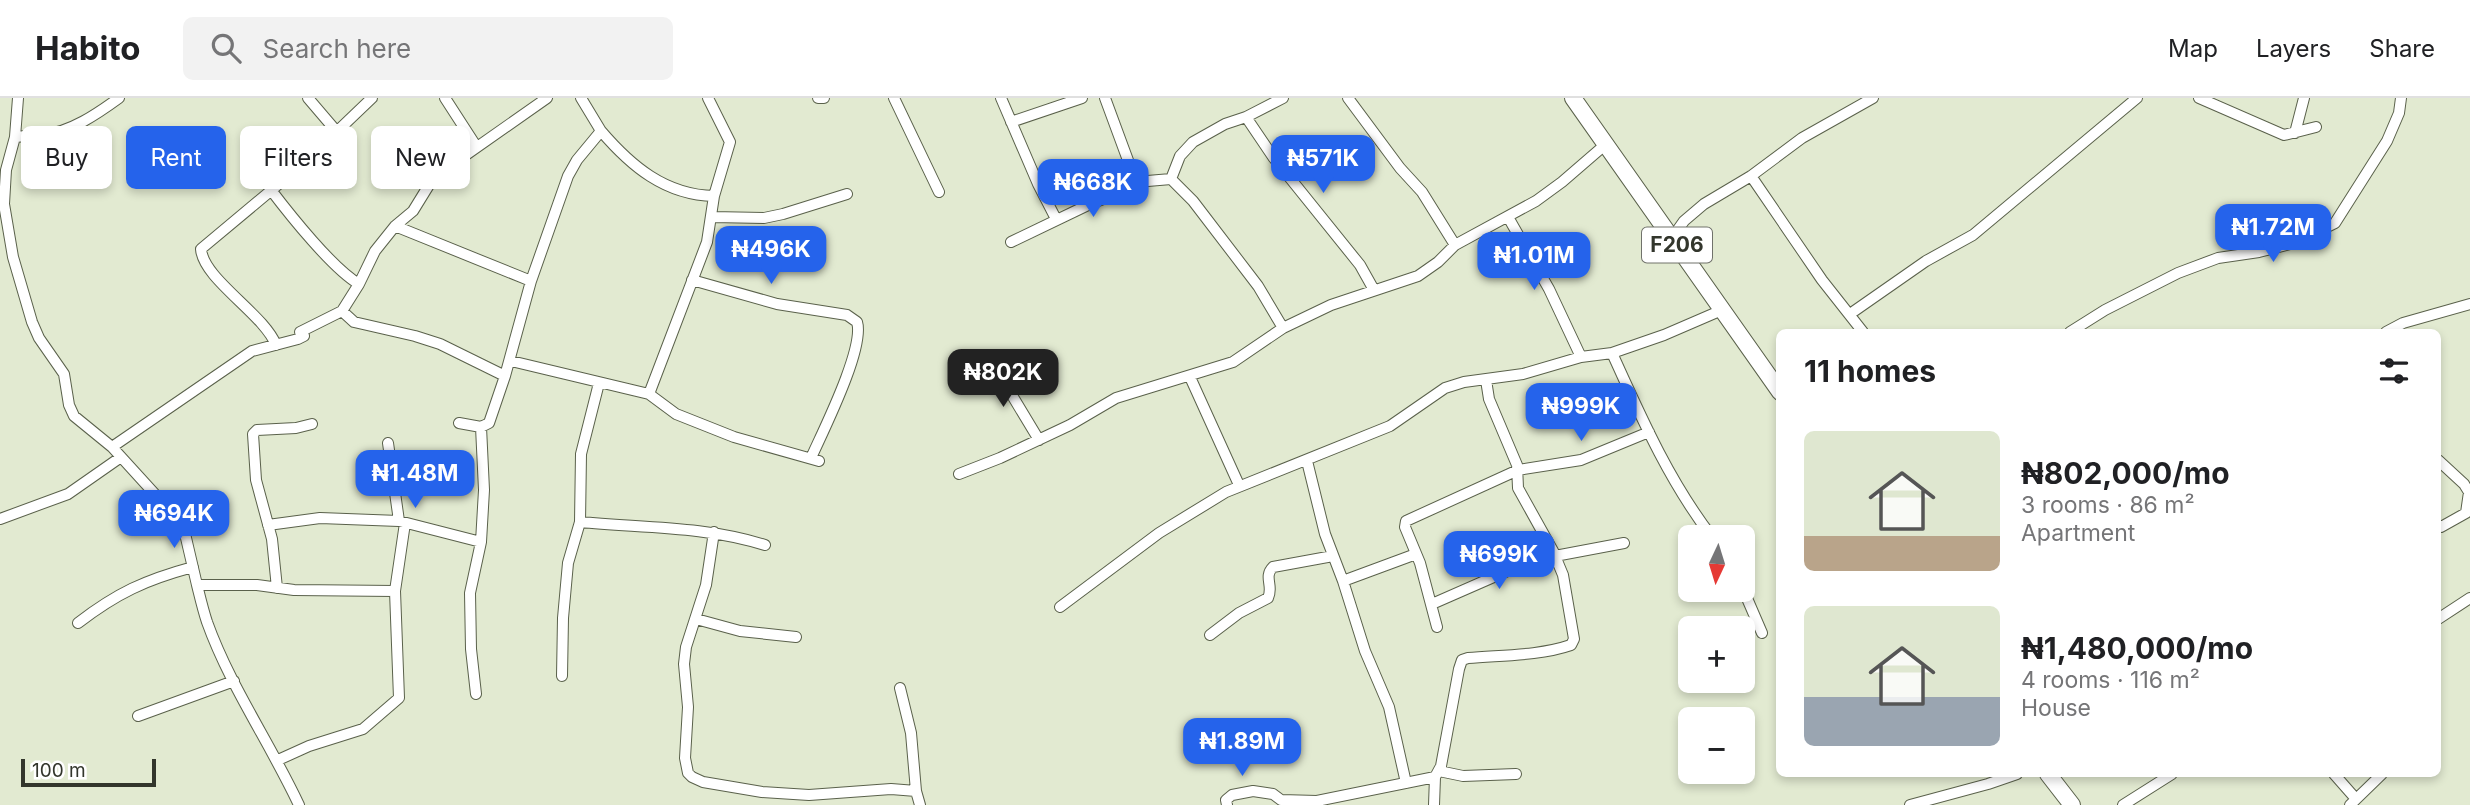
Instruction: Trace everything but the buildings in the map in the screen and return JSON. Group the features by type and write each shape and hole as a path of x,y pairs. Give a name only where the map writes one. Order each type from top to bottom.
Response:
{"main road":[{"name":"F206","path":"1573,98 1776,386"},
{"path":"2050,777 2068,804"}],"street":[{"path":"18,98 15,137 6,170 4,204 13,257 32,322 39,338 64,374 69,405 74,416 112,447 183,525 207,622 234,681 278,760 299,805"},
{"path":"15,137 61,131 119,98"},
{"path":"308,98 332,126"},
{"path":"343,126 372,98"},
{"path":"446,98 476,146"},
{"path":"112,447 241,358 264,346 304,336 300,332 342,311 375,251 395,226 413,211 429,185 476,146 547,98"},
{"path":"581,98 601,131 622,156 654,180 684,193 714,196"},
{"path":"649,394 707,242 714,196 730,142 708,98"},
{"path":"818,98 824,98"},
{"path":"894,98 939,192"},
{"path":"1001,98 1056,219"},
{"path":"1011,122 1082,98"},
{"path":"1105,98 1136,182"},
{"path":"1348,98 1400,168 1422,192 1455,245"},
{"path":"1672,238 1684,220 1704,204 1751,176 1802,138 1873,98"},
{"path":"1850,314 1926,261 1973,235 2137,98"},
{"path":"2295,133 2304,98"},
{"path":"2075,329 2105,310 2178,273 2218,258 2294,243 2334,223 2387,141 2399,113 2401,98"},
{"path":"1171,179 1180,156 1193,142 1279,99"},
{"path":"2205,99 2284,135 2316,127"},
{"path":"1246,117 1273,157 1360,265 1374,290"},
{"path":"459,423 481,427 489,423 511,361 531,281 568,176 577,160 601,131"},
{"path":"959,474 1039,440 1116,398 1233,362 1283,328 1331,305 1418,276 1438,262 1455,245 1508,217 1562,182 1606,144"},
{"path":"1751,176 1822,280 1861,329"},
{"path":"1012,242 1056,219 1127,190 1136,182 1171,179 1193,201 1258,286 1283,328"},
{"path":"276,345 269,332 222,283 201,252 203,246 271,190 333,263 359,284"},
{"path":"712,217 764,218 847,194"},
{"path":"1508,217 1549,289 1581,357"},
{"path":"395,226 531,281"},
{"path":"511,361 649,394 667,409 734,437 815,459 849,369 858,335 858,322 847,315 777,303 692,280"},
{"path":"2392,329 2403,323 2470,304"},
{"path":"1060,607 1159,534 1239,485 1307,461 1390,426 1445,388 1464,382 1523,373 1581,357 1612,353 1664,335 1722,310"},
{"path":"342,311 354,322 440,344 505,376"},
{"path":"1612,353 1679,491 1703,525"},
{"path":"990,363 1039,440"},
{"path":"1190,377 1239,485"},
{"path":"1434,805 1437,774 1462,660 1553,649 1573,642 1565,585 1554,554 1521,497 1516,481 1518,470 1489,399 1486,380"},
{"path":"562,676 568,563 580,522 581,454 599,383"},
{"path":"277,588 268,525 256,480 254,432 312,424"},
{"path":"476,694 471,649 470,593 481,542 484,491 481,427"},
{"path":"1437,627 1416,554 1405,527 1406,521 1518,470 1581,460 1649,432"},
{"path":"278,760 309,746 363,729 399,698 396,591 402,522 388,443"},
{"path":"0,519 68,494 121,457"},
{"path":"1307,461 1333,556 1364,651 1389,707 1406,783"},
{"path":"2441,463 2469,492 2466,513 2441,527"},
{"path":"268,525 320,517 402,522 481,542"},
{"path":"580,522 713,532 765,545"},
{"path":"713,532 710,566 686,647 684,664 688,708 685,758 688,773 703,782 762,792 809,795 891,789 916,791"},
{"path":"1432,604 1554,554 1624,543"},
{"path":"1343,581 1416,554"},
{"path":"1210,635 1239,613 1268,598 1271,588 1267,578 1273,567 1333,556"},
{"path":"78,624 126,590 193,567"},
{"path":"197,585 396,591"},
{"path":"2441,617 2470,598"},
{"path":"1749,602 1762,633"},
{"path":"696,619 740,631 796,637"},
{"path":"138,716 234,681"},
{"path":"900,688 911,733 916,791 920,805"},
{"path":"1227,805 1226,800 1232,795 1253,791 1273,794 1281,800 1317,801 1437,774 1516,774"},
{"path":"1910,805 2009,777"},
{"path":"2123,805 2167,777"},
{"path":"2336,777 2353,802 2379,777"},
{"path":"762,792 763,805"}]}
